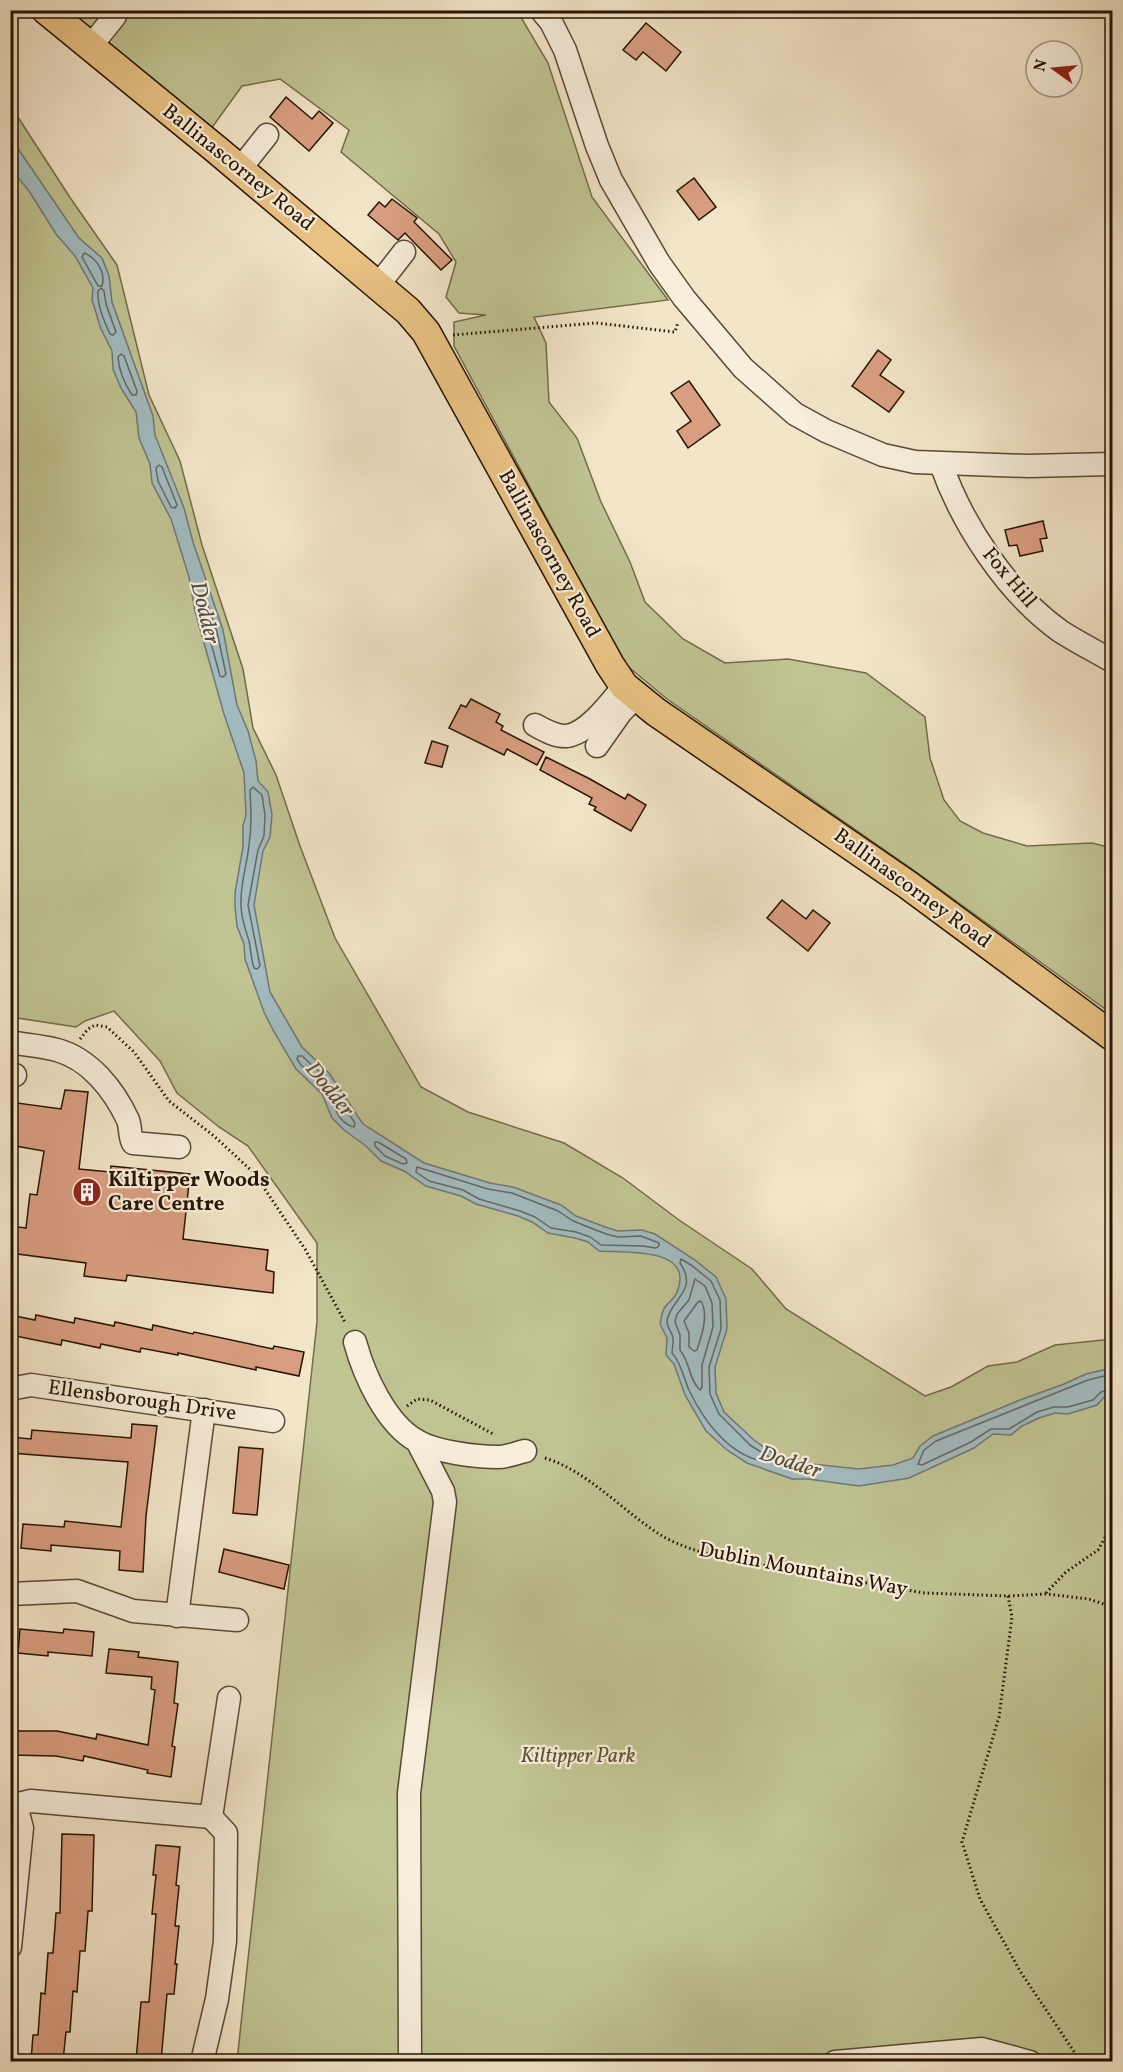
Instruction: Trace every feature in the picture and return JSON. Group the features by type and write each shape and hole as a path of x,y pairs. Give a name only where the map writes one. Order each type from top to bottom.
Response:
{"main road":[{"name":"Ballinascorney Road","path":"46,10 408,310 426,332 610,665 631,691 656,712 908,885 1113,1036"}],"street":[{"path":"551,14 611,180 659,263 684,298 744,368 795,414 826,431 883,455 915,462 1028,466 1113,464"},
{"path":"90,47 115,16"},
{"path":"240,169 267,135"},
{"path":"378,284 404,252"},
{"name":"Fox Hill","path":"941,464 950,488 983,547 1026,602 1060,631 1113,661"},
{"path":"535,725 550,733 565,736 582,731 631,691"},
{"path":"597,746 621,712 631,691"},
{"path":"10,1042 58,1050 78,1059 100,1077 109,1088 129,1123 133,1143 179,1147"},
{"path":"354,1342 362,1369 391,1419 417,1441 446,1451 499,1457 525,1451"},
{"name":"Ellensborough Drive","path":"10,1389 31,1385 273,1421"},
{"path":"177,1616 204,1410"},
{"path":"410,2061 409,1793 445,1503 443,1491 417,1441"},
{"path":"10,1594 77,1591 133,1611 237,1620"},
{"path":"211,1817 229,1698"},
{"path":"10,1947 22,1828 13,1806 32,1802 211,1817 226,1833 225,1941 217,2000 202,2061"},
{"path":"835,2061 981,2049 1030,2061"}],"path":[{"path":"432,344 448,336 596,323 675,332 678,322 672,313"},
{"path":"1113,542 1108,556 1113,573"},
{"path":"71,1056 88,1029 95,1024 107,1027 134,1052 169,1101 214,1136 254,1173 305,1250 343,1317 354,1342"},
{"name":"Dublin Mountains Way","path":"388,1412 400,1410 417,1399 430,1400 525,1451 558,1462 664,1537 690,1549 721,1558 925,1593 1008,1596 1046,1594 1089,1599 1113,1607"},
{"path":"1046,1594 1066,1572 1098,1550 1113,1525"},
{"path":"1008,1596 1012,1617 999,1717 962,1842 980,1899 1020,1971 1081,2061"}],"green space":[{"path":"512,10 522,19 548,63 592,197 668,300 534,317 546,343 549,402 577,438 601,502 630,562 645,602 683,639 725,663 788,659 866,673 925,717 930,758 944,800 960,821 983,833 1027,846 1092,843 1112,848 1112,1014 912,869 667,699 625,664 454,346 454,322 486,315 459,313 446,297 456,262 439,234 341,152 349,130 280,79 242,86 211,129 67,11"},
{"name":"Kiltipper Park","path":"10,105 117,265 149,395 180,461 202,545 243,669 253,728 276,775 335,938 421,1087 468,1112 564,1143 623,1178 679,1220 752,1269 786,1309 925,1396 951,1387 988,1366 1017,1362 1055,1345 1112,1339 1112,2061 237,2061 317,1322 317,1243 248,1146 219,1127 177,1093 160,1061 114,1011 85,1021 76,1027 11,1017"}],"water":[{"name":"Dodder","path":"10,137 79,238 102,258 109,276 112,302 153,416 155,435 184,508 223,630 237,705 248,731 256,761 258,781 268,792 272,815 270,837 263,851 254,905 270,992 302,1047 329,1073 363,1124 424,1163 490,1183 513,1187 561,1205 576,1216 608,1228 618,1231 642,1230 655,1234 695,1260 716,1277 726,1299 727,1329 715,1367 716,1393 724,1412 755,1441 773,1453 803,1463 859,1469 893,1465 913,1458 920,1446 933,1436 1086,1374 1112,1368 1112,1393 1104,1397 1097,1405 1068,1414 1055,1413 1039,1418 1022,1426 1011,1435 993,1434 974,1448 909,1478 859,1486 792,1479 747,1463 727,1450 706,1431 685,1395 674,1364 666,1355 667,1338 660,1324 664,1309 677,1292 680,1277 676,1266 667,1259 654,1255 599,1251 588,1242 548,1233 518,1216 426,1186 404,1171 381,1161 332,1118 322,1094 296,1069 273,1030 245,959 235,906 246,815 244,773 224,714 195,611 189,577 171,519 152,483 150,464 139,438 136,412 121,388 113,369 112,351 101,329 92,300 93,288 75,256 56,234 29,191 11,169"}],"building":[{"path":"646,23 681,52 666,71 643,52 636,60 623,50"},
{"path":"286,97 312,119 319,111 333,123 309,151 270,117"},
{"path":"694,178 716,207 699,220 677,191"},
{"path":"392,199 417,218 414,222 452,260 441,270 405,233 398,240 368,215 379,202 385,207"},
{"path":"878,350 891,360 880,375 904,392 889,412 852,386"},
{"path":"689,381 720,425 688,448 677,431 691,421 671,393"},
{"path":"1043,521 1047,538 1040,539 1043,551 1020,556 1017,545 1009,546 1005,530"},
{"path":"471,699 500,714 496,722 503,726 501,730 544,752 537,765 507,749 504,755 449,728 461,705 466,707"},
{"path":"432,741 448,746 442,767 425,763"},
{"path":"546,757 625,799 628,794 646,805 631,831 594,810 596,807 589,804 592,798 540,770"},
{"path":"782,900 806,919 813,910 830,923 808,951 767,918"},
{"name":"Kiltipper Woods Care Centre","path":"65,1090 88,1092 79,1169 110,1172 111,1166 190,1174 183,1239 268,1250 266,1270 274,1272 273,1293 127,1275 126,1281 84,1276 86,1263 10,1253 10,1226 26,1228 30,1194 37,1195 44,1151 10,1145 10,1102 61,1109"},
{"path":"10,1315 35,1320 36,1315 74,1323 75,1318 114,1326 115,1322 152,1330 153,1325 273,1349 274,1346 304,1352 299,1376 256,1367 256,1370 178,1353 178,1355 141,1348 140,1352 101,1344 100,1348 62,1340 61,1345 10,1335"},
{"path":"132,1424 157,1426 146,1516 143,1572 119,1570 120,1551 51,1545 51,1551 21,1548 23,1524 64,1527 65,1521 121,1527 128,1462 10,1453 10,1437 31,1439 32,1430 131,1438"},
{"path":"239,1447 263,1449 257,1515 233,1513"},
{"path":"224,1549 289,1565 284,1589 219,1572"},
{"path":"20,1629 63,1633 64,1629 94,1632 92,1656 48,1652 48,1656 18,1653"},
{"path":"109,1649 139,1652 138,1657 178,1662 174,1703 178,1704 172,1746 175,1747 171,1777 84,1756 83,1761 56,1756 10,1755 10,1734 16,1734 16,1731 57,1731 96,1739 97,1734 148,1745 155,1690 151,1689 152,1677 106,1673"},
{"path":"62,1834 94,1835 92,1911 88,1911 85,1951 80,1951 77,1992 73,1991 70,2032 66,2032 63,2061 31,2061 33,2035 38,2035 41,1993 45,1994 48,1953 53,1953 56,1913 60,1913"},
{"path":"156,1845 180,1847 176,1885 179,1886 175,1926 179,1926 175,1964 177,1964 174,1994 167,1994 161,2061 136,2061 141,2002 149,2002 156,1914 152,1914"}],"place":[{"name":"Kiltipper Woods Care Centre","path":"87,1192"}]}
